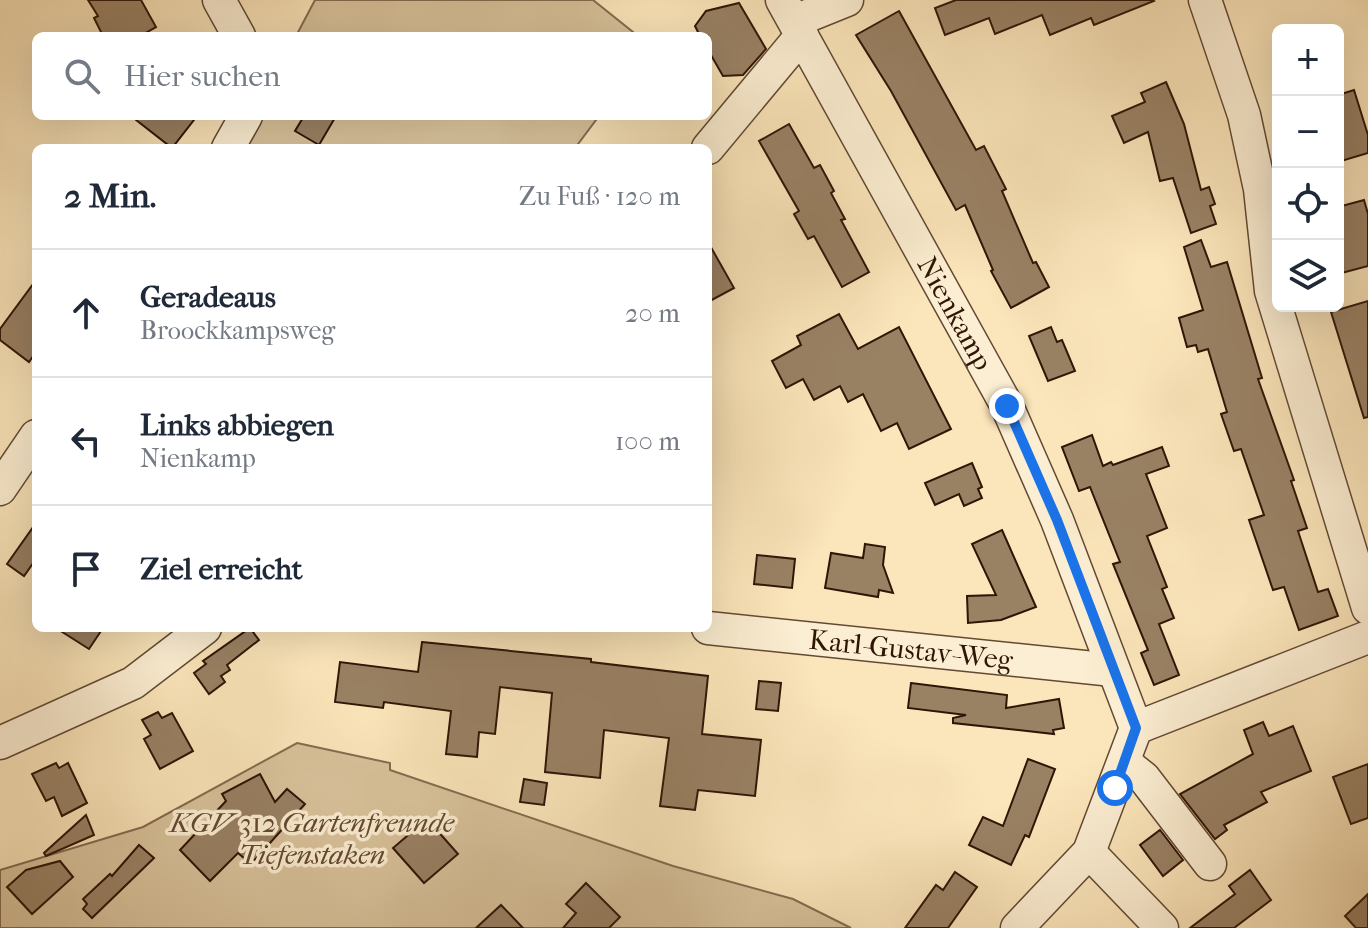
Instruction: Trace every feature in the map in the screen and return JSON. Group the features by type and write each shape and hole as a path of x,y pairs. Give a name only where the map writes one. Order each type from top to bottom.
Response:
{"street":[{"path":"219,0 237,32"},
{"path":"711,144 793,19 847,0"},
{"path":"1205,0 1244,115 1260,189 1271,291 1368,608"},
{"name":"Nienkamp","path":"793,19 1007,406 1057,520 1136,728"},
{"path":"230,144 244,120"},
{"path":"17,479 32,445"},
{"name":"Karl-Gustav-Weg","path":"712,628 1113,670"},
{"path":"0,743 133,683 200,632"},
{"path":"1017,928 1089,852 1136,728 1368,637"},
{"path":"1124,762 1144,778 1210,864"},
{"path":"1089,852 1162,928"}],"green space":[{"path":"315,0 593,0 633,32 298,32"},
{"path":"259,120 596,120 578,144 249,144"},
{"name":"KGV 312 Gartenfreunde Tiefenstaken","path":"297,743 390,763 390,770 673,866 793,899 851,928 0,928 0,870 143,827"}],"building":[{"path":"88,0 141,0 156,27 147,32 101,32 94,18 98,16"},
{"path":"956,0 1154,1 1094,25 1091,18 1050,35 1042,15 995,34 989,18 945,35 935,8"},
{"path":"739,3 766,49 743,75 723,76 712,57 712,32 698,32 695,26 706,11"},
{"path":"899,11 976,150 984,146 1006,189 1002,191 1033,263 1036,262 1049,287 1011,308 991,271 965,205 956,210 891,91 856,35"},
{"path":"1166,82 1184,124 1201,190 1209,187 1215,204 1210,206 1216,224 1191,233 1173,178 1160,181 1148,132 1124,143 1112,116 1145,102 1141,93"},
{"path":"1354,90 1368,135 1368,153 1344,160 1344,96 1344,93"},
{"path":"136,120 194,120 175,144 167,144"},
{"path":"302,120 334,120 320,144 295,131"},
{"path":"789,124 814,168 820,165 845,219 841,220 869,272 842,287 814,236 808,239 794,214 799,211 759,141"},
{"path":"1364,200 1368,214 1368,266 1344,272 1344,240 1344,205"},
{"path":"1201,240 1211,267 1227,262 1262,378 1258,379 1294,480 1291,481 1307,528 1298,531 1318,592 1328,589 1338,616 1299,630 1284,587 1273,590 1249,520 1264,515 1241,449 1234,451 1221,414 1227,412 1208,349 1198,352 1196,345 1187,347 1179,318 1203,310 1184,247"},
{"path":"712,249 734,288 712,300"},
{"path":"32,285 32,358 29,362 0,340 0,329"},
{"path":"1368,301 1368,417 1364,418 1331,312 1344,312 1344,308"},
{"path":"839,314 858,349 899,327 951,429 909,449 897,423 881,431 863,394 848,402 840,386 814,400 803,379 786,388 772,361 801,345 797,336"},
{"path":"1051,327 1057,342 1062,340 1075,371 1048,381 1029,336"},
{"path":"1092,435 1103,466 1162,447 1169,466 1146,474 1167,528 1147,536 1167,587 1162,589 1174,618 1159,624 1179,675 1154,685 1141,653 1148,650 1113,564 1120,562 1090,487 1079,491 1062,447"},
{"path":"972,463 982,487 978,489 982,498 964,506 959,494 935,505 925,483"},
{"path":"32,529 32,565 24,576 7,564"},
{"path":"1002,530 1036,607 1001,620 968,623 967,596 996,595 972,544"},
{"path":"865,544 885,547 883,565 893,593 879,590 878,597 825,588 831,553 863,558"},
{"path":"757,555 795,559 792,588 754,584"},
{"path":"62,632 100,632 89,649"},
{"path":"244,632 253,632 259,640 227,665 230,670 221,676 225,682 209,694 194,673 206,664 203,661"},
{"path":"422,642 591,659 591,662 708,676 702,734 761,740 755,796 698,790 695,810 660,806 669,738 604,730 600,778 545,772 552,693 500,687 495,734 479,732 477,757 446,754 451,711 384,702 383,708 335,702 340,662 418,672"},
{"path":"759,681 781,683 778,711 756,709"},
{"path":"911,683 1007,695 1006,708 1059,699 1064,728 1053,730 1054,734 953,723 953,718 966,715 908,708"},
{"path":"158,712 162,718 172,713 193,751 160,769 144,739 151,735 142,720"},
{"path":"1263,722 1269,736 1293,726 1311,771 1261,792 1267,802 1224,825 1227,830 1215,839 1180,794 1253,754 1244,730"},
{"path":"1028,759 1055,769 1029,837 1025,835 1011,865 969,845 983,817 1003,826"},
{"path":"56,763 59,768 68,763 87,803 62,816 54,797 46,801 32,774"},
{"path":"1368,764 1368,818 1351,824 1333,777"},
{"path":"260,774 275,802 287,789 305,804 251,864 238,853 210,881 180,850 226,801 222,794"},
{"path":"524,779 547,783 544,805 520,802"},
{"path":"86,815 94,835 46,856 44,853"},
{"path":"427,819 458,854 424,883 393,848"},
{"path":"1160,830 1183,860 1163,876 1140,845"},
{"path":"139,845 154,858 92,918 83,909 87,904 83,899 110,874 112,876"},
{"path":"60,861 73,877 32,914 7,887 26,870"},
{"path":"1250,870 1271,900 1234,928 1190,928 1235,894 1229,886"},
{"path":"955,872 977,887 948,928 905,928 936,885 943,890"},
{"path":"586,883 620,917 609,928 563,928 576,913 566,904"},
{"path":"1368,894 1368,928 1356,928 1345,916"},
{"path":"501,905 523,928 476,928"}],"route":[{"path":"1007,406 1057,520 1136,728 1115,788"}]}
